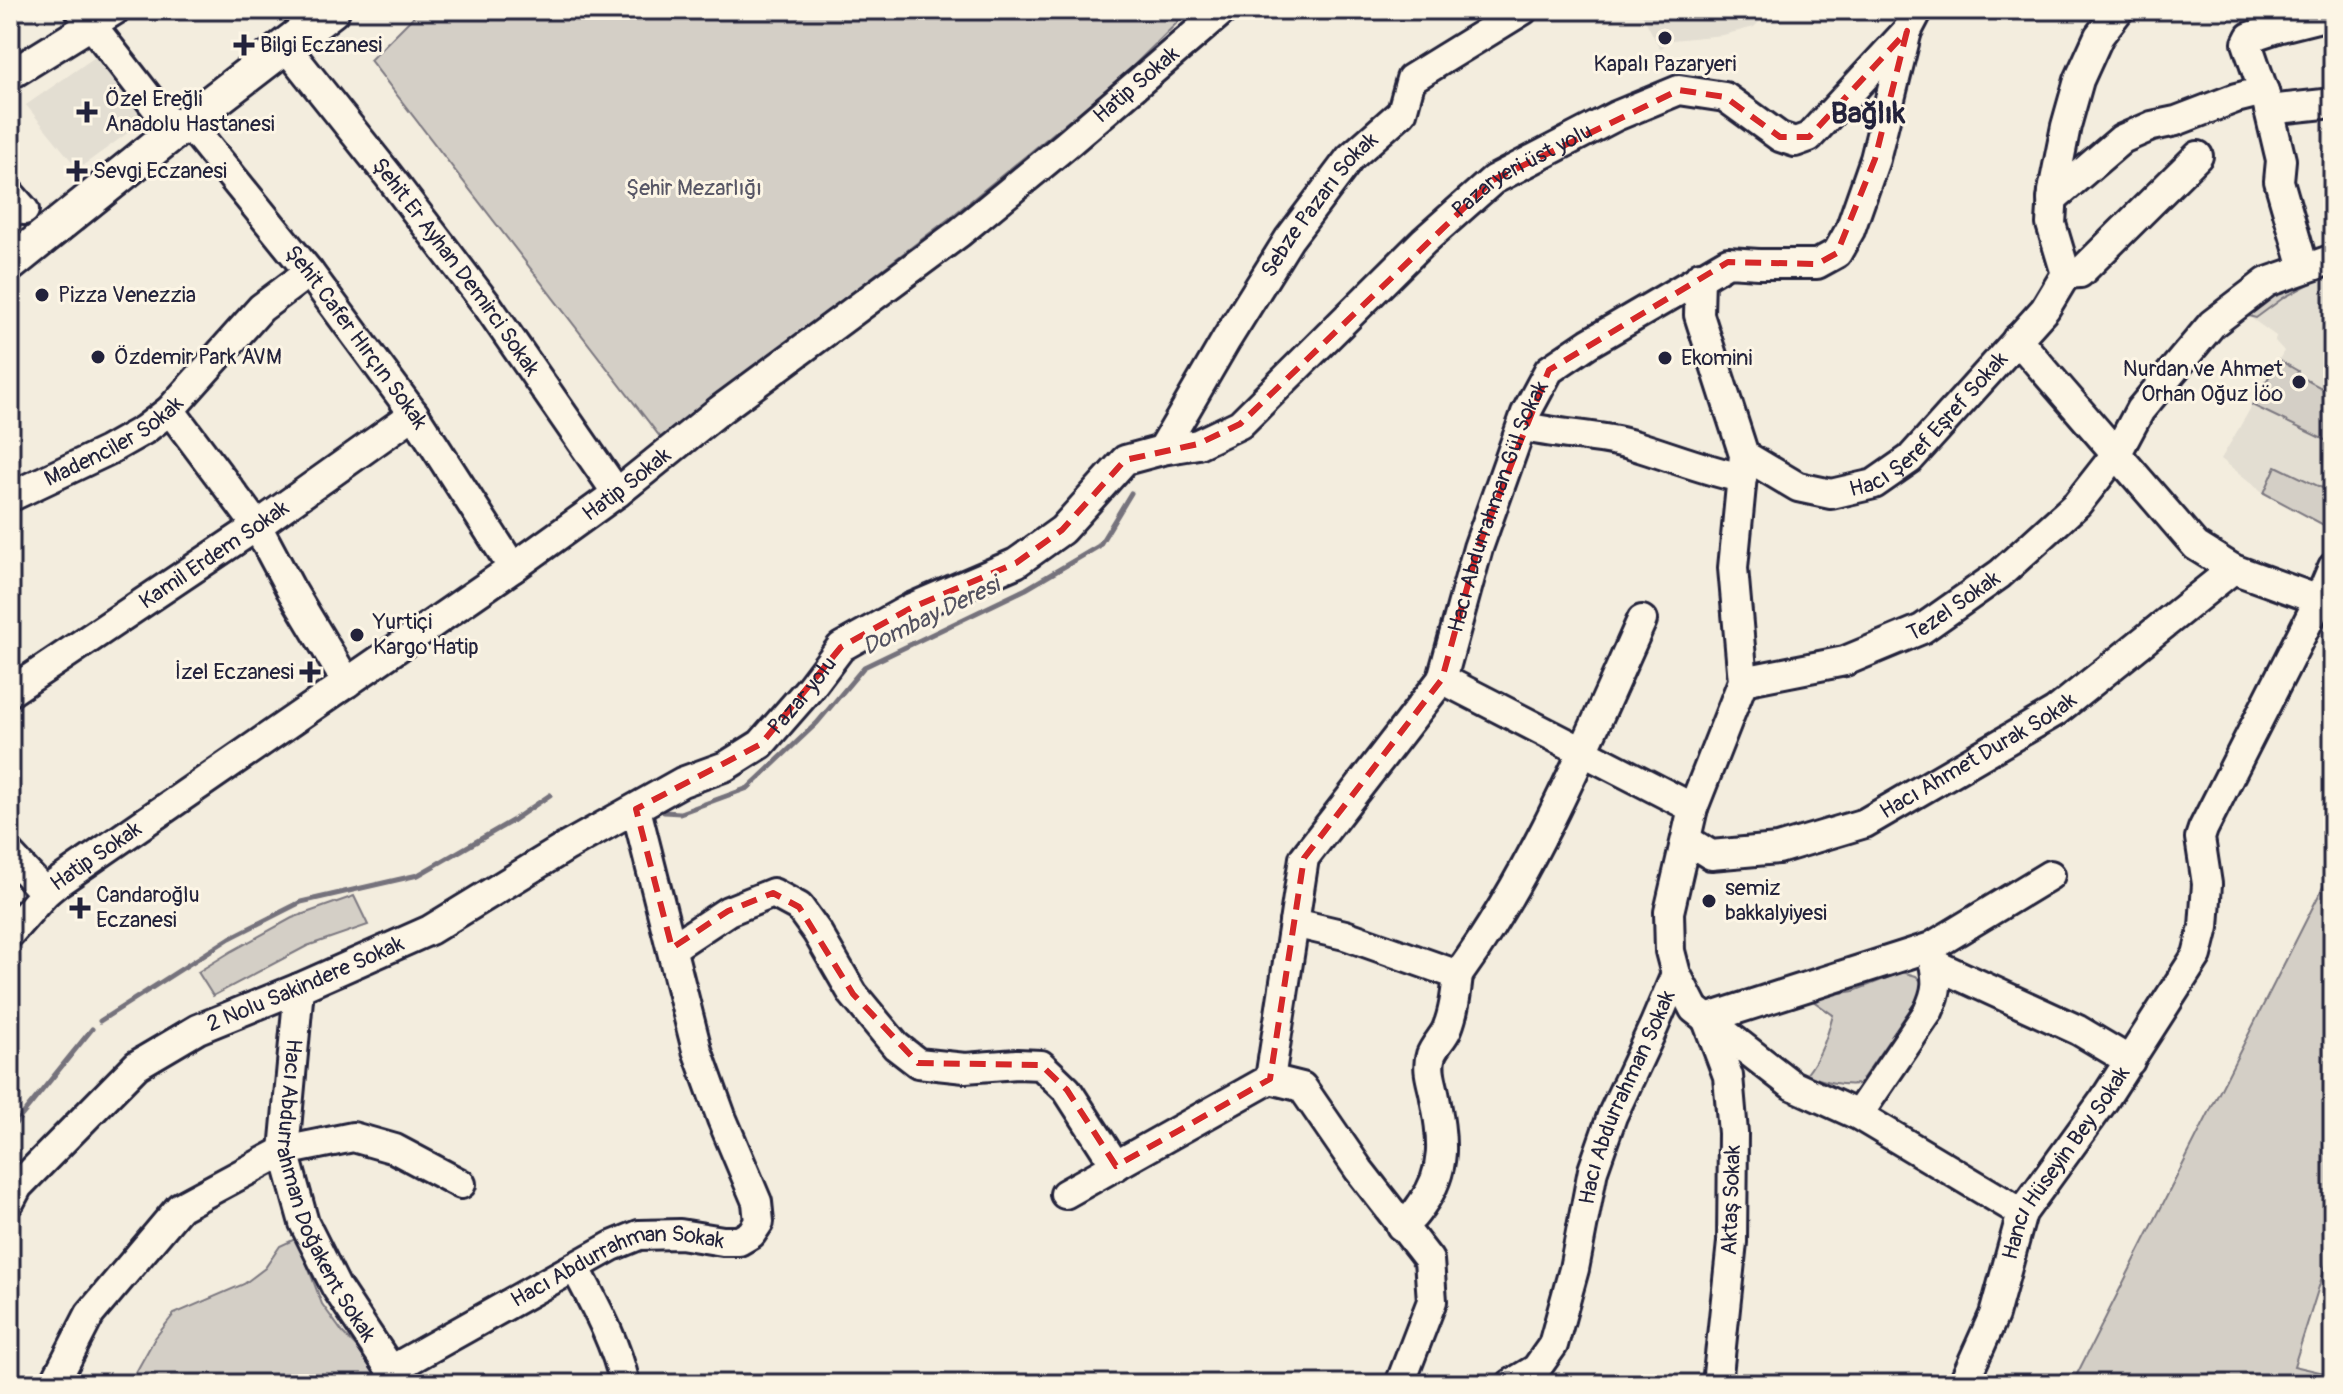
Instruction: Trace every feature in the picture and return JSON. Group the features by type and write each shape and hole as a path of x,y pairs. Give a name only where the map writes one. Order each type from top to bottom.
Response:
{"main road":[{"path":"10,264 332,10"}],"street":[{"name":"Hatip Sokak","path":"10,933 45,893 617,493 720,410 959,233 1223,10"},
{"name":"Sebze Pazarı Sokak","path":"1162,450 1289,239 1350,158 1402,112 1411,79 1523,10"},
{"path":"2119,10 2099,36 2079,80 2066,126 2052,199 2051,224 2066,274 2080,273 2198,156"},
{"path":"2304,268 2279,181 2281,160 2247,43 2250,37 2333,14"},
{"path":"10,75 96,15"},
{"name":"Şehit Cafer Hırçın Sokak","path":"96,15 165,119 198,135 309,272 414,414 513,568"},
{"name":"Pazaryeri üst yolu","path":"1162,450 1198,444 1240,424 1424,241 1493,180 1616,116 1679,90 1725,97 1780,137 1795,142 1809,137 1912,21"},
{"path":"1700,276 1728,262 1817,264 1837,253 1850,230 1875,159 1912,21"},
{"name":"Şehit Er Ayhan Demirci Sokak","path":"286,47 487,305 617,493"},
{"path":"2052,199 2122,139 2152,126 2176,121 2236,98 2333,103"},
{"name":"Tezel Sokak","path":"1743,681 1845,661 1922,629 2000,574 2077,504 2117,453 2140,410 2212,324 2267,282 2333,259"},
{"name":"Madenciler Sokak","path":"10,497 144,430 170,410 261,308 309,272"},
{"name":"Hacı Şeref Eşref Sokak","path":"1522,426 1546,433 1598,437 1633,445 1717,473 1743,466 1798,487 1831,494 1874,484 1910,459 2045,309 2066,274"},
{"name":"Hacı Abdurrahman Gül Sokak","path":"1270,1079 1304,858 1442,679 1478,548 1526,413 1549,370 1700,276"},
{"name":"Hacı Abdurrahman Sokak","path":"1511,1384 1536,1369 1553,1345 1574,1269 1593,1170 1612,1116 1676,974 1670,951 1669,912 1693,808 1743,681 1733,568 1743,466 1699,315 1700,276"},
{"name":"Hacı Şeref Eşref Sokak","path":"2017,339 2117,453"},
{"path":"170,410 257,526 347,683"},
{"name":"Kamil Erdem Sokak","path":"10,692 257,526 414,414"},
{"name":"Pazar yolu","path":"636,809 682,782 726,766 761,744 841,647 911,608 1016,563 1062,530 1125,460 1162,450"},
{"path":"2117,453 2196,546 2233,569 2319,600 2333,567"},
{"name":"Hacı Ahmet Durak Sokak","path":"1687,840 1711,855 1778,849 1865,823 2055,712 2233,569"},
{"name":"Hancı Hüseyin Bey Sokak","path":"1963,1384 1994,1315 2022,1213 2130,1061 2197,955 2204,927 2207,884 2200,838 2203,829 2319,600"},
{"path":"1401,1226 1411,1219 1432,1191 1440,1172 1442,1150 1429,1072 1431,1055 1446,1030 1458,975 1490,931 1521,876 1583,751 1642,620"},
{"path":"1442,679 1693,808"},
{"name":"Hacı Abdurrahman Sokak","path":"394,1377 612,1246 639,1235 680,1234 739,1241 751,1234 759,1222 757,1202 697,1050 636,809"},
{"name":"2 Nolu Sakindere Sokak","path":"10,1201 18,1186 137,1065 198,1029 430,930 566,847 636,809"},
{"path":"10,855 45,893"},
{"path":"1706,1019 1933,956 2050,875"},
{"path":"672,948 728,911 773,893 799,907 853,994 907,1055 918,1063 965,1068 1041,1065 1067,1090 1116,1166"},
{"path":"1294,923 1345,935 1458,975"},
{"path":"1933,956 2078,1030 2130,1061"},
{"path":"1858,1115 1928,1012 1936,994 1933,956"},
{"path":"1676,974 1694,1009 1792,1085 1858,1115 2022,1213"},
{"name":"Hacı Abdurrahman Doğakent Sokak","path":"299,988 284,1151 304,1223 336,1287 394,1377"},
{"name":"Aktaş Sokak","path":"1706,1019 1728,1076 1733,1133 1732,1242 1717,1384"},
{"path":"1065,1194 1270,1079 1302,1087 1401,1226 1429,1260 1432,1301 1400,1384"},
{"path":"54,1384 90,1314 180,1207 284,1151 353,1137 395,1149 461,1184"},
{"path":"575,1267 600,1315 621,1365 625,1384"}],"highlighted area":[{"path":"1907,31 1875,159 1837,253 1817,264 1728,262 1700,276 1549,370 1478,548 1442,679 1304,858 1270,1079 1116,1166 1067,1090 1041,1065 918,1063 853,994 799,907 773,893 728,911 672,948 636,809 761,744 841,647 911,608 1016,563 1062,530 1125,460 1198,444 1240,424 1493,180 1679,90 1725,97 1780,137 1809,137"}],"shaded area":[{"path":"1640,10 1771,10 1754,27 1723,35 1672,40 1660,49"},
{"name":"Özel Ereğli Anadolu Hastanesi","path":"98,55 147,119 78,169 26,105"},
{"name":"Nurdan ve Ahmet Orhan Oğuz İöo","path":"2333,271 2333,530 2264,493 2221,459 2284,351 2275,341 2276,336 2248,316 2261,300"}],"green space":[{"name":"Şehir Mezarlığı","path":"420,10 1190,10 1121,78 951,217 661,438 370,60"},
{"path":"2320,278 2283,298 2256,318 2248,316 2278,292"},
{"path":"2279,360 2298,371 2297,375 2333,394 2333,444 2252,405"},
{"path":"2276,466 2322,488 2333,467 2333,530 2264,493"},
{"path":"2333,867 2333,1242 2294,1366 2333,1375 2333,1384 2072,1384"},
{"path":"354,896 368,925 307,946 213,996 198,972 292,918"},
{"path":"1902,972 1916,976 1926,986 1859,1084 1839,1084 1806,1075 1823,1046 1833,1015 1809,998 1854,991"},
{"path":"297,1238 322,1304 381,1384 133,1384 135,1374 155,1338 174,1314 244,1284 265,1268 280,1246"}],"waterway":[{"name":"Dombay Deresi","path":"664,812 680,813 748,788 817,723 864,667 1026,589 1099,546 1131,493"},
{"name":"Dombay Deresi","path":"100,1021 230,938 301,902 418,875 512,821 550,795"},
{"name":"Dombay Deresi","path":"10,1130 92,1029"},
{"path":"2327,1384 2333,1373"}],"place":[{"name":"Kapalı Pazaryeri","path":"1665,38"},
{"name":"Bilgi Eczanesi","path":"244,45"},
{"name":"Özel Ereğli Anadolu Hastanesi","path":"87,112"},
{"name":"Sevgi Eczanesi","path":"77,171"},
{"name":"Pizza Venezzia","path":"42,295"},
{"name":"Özdemir Park AVM","path":"98,357"},
{"name":"Ekomini","path":"1665,358"},
{"name":"Nurdan ve Ahmet Orhan Oğuz İöo","path":"2299,382"},
{"name":"Yurtiçi Kargo Hatip","path":"357,635"},
{"name":"İzel Eczanesi","path":"310,672"},
{"name":"semiz bakkalyiyesi","path":"1709,901"},
{"name":"Candaroğlu Eczanesi","path":"80,908"}],"district":[{"name":"Bağlık","path":"1868,113"}]}
